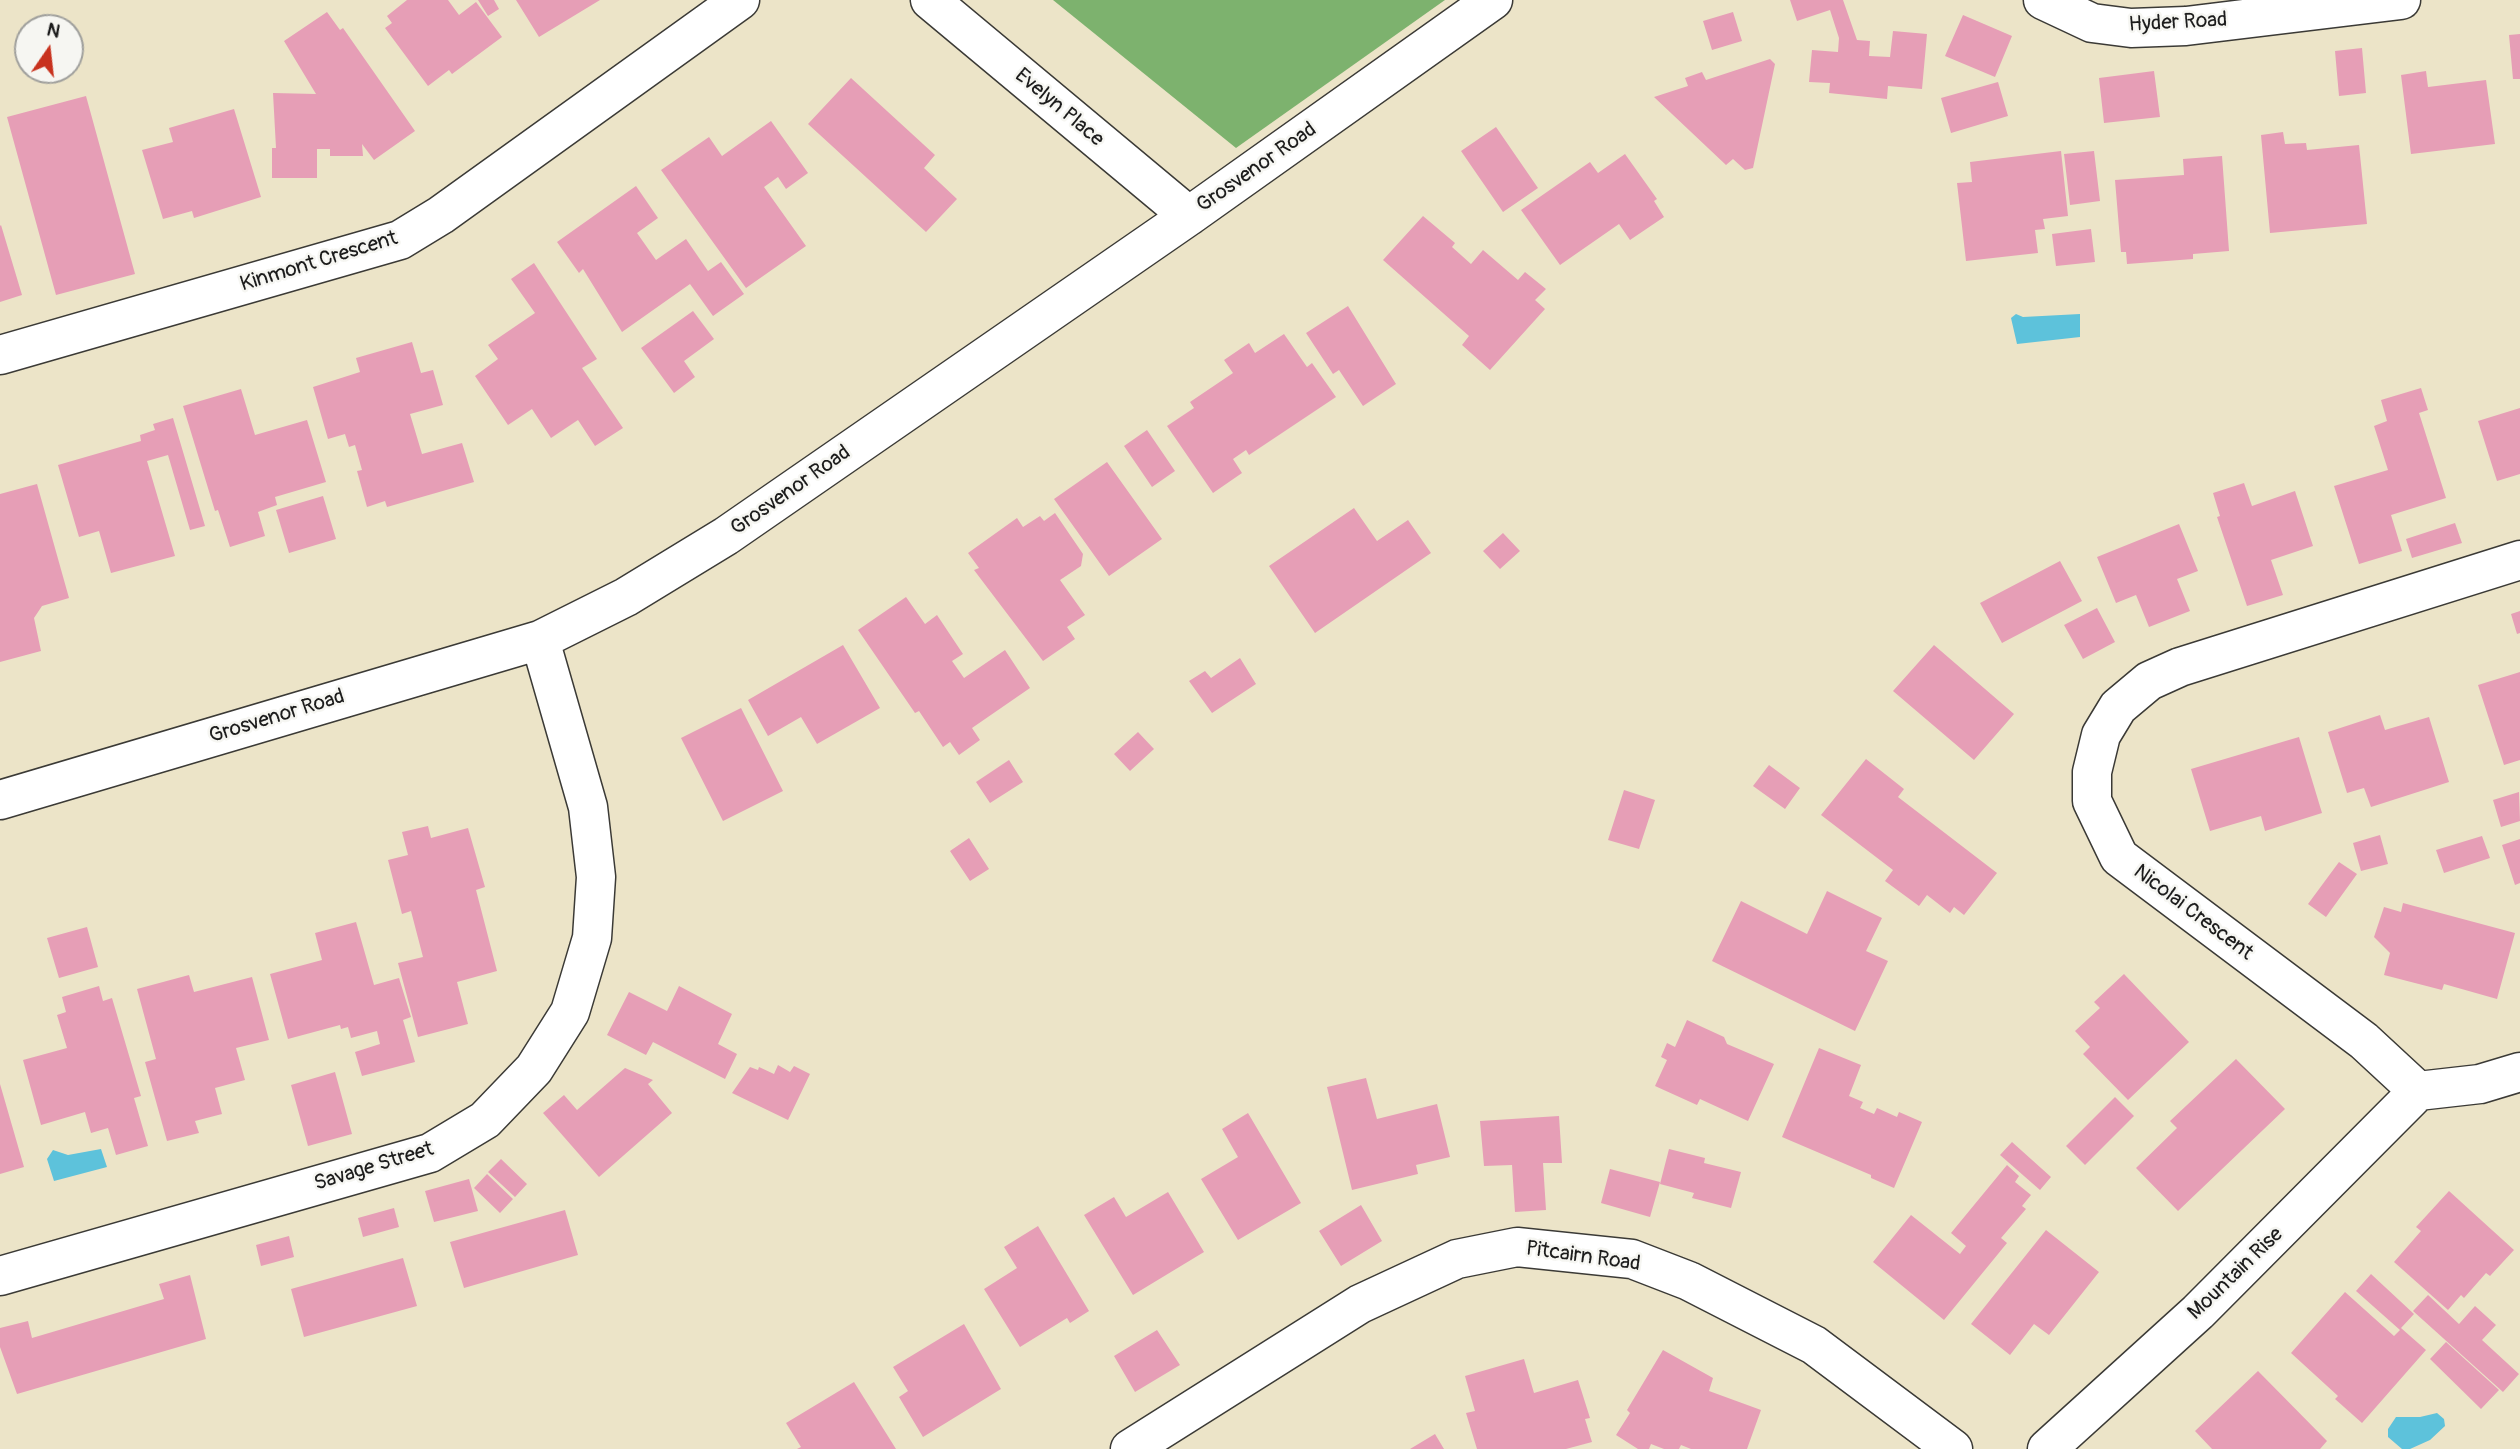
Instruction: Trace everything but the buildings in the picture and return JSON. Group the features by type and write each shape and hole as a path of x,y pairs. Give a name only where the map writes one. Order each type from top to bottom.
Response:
{"street":[{"name":"Kinmont Crescent","path":"0,355 400,240 441,215 740,0"},
{"name":"Evelyn Place","path":"930,0 1189,216"},
{"name":"Grosvenor Road","path":"0,800 540,640 626,597 726,536 1189,216 1493,0"},
{"name":"Hyder Road","path":"2043,0 2092,23 2131,28 2186,26 2401,0"},
{"name":"Nicolai Crescent","path":"2418,1091 2364,1041 2119,856 2092,801 2092,772 2101,735 2118,707 2149,681 2180,667 2520,560"},
{"name":"Savage Street","path":"0,1276 430,1153 485,1120 534,1069 570,1012 592,937 596,877 588,807 540,640"},
{"path":"2418,1091 2480,1084 2520,1072"},
{"name":"Mountain Rise","path":"2047,1449 2198,1312 2418,1091"},
{"name":"Pitcairn Road","path":"1130,1449 1360,1304 1457,1259 1517,1247 1632,1259 1689,1281 1814,1345 1953,1449"}],"green space":[{"path":"1053,0 1445,0 1236,148"}],"water":[{"path":"2016,314 2023,317 2080,314 2080,337 2017,344 2011,318"},
{"path":"101,1149 107,1167 54,1181 47,1159 53,1150 68,1155"},
{"path":"2437,1413 2444,1419 2445,1426 2430,1440 2410,1449 2402,1449 2388,1437 2388,1429 2396,1417 2420,1417"}]}
